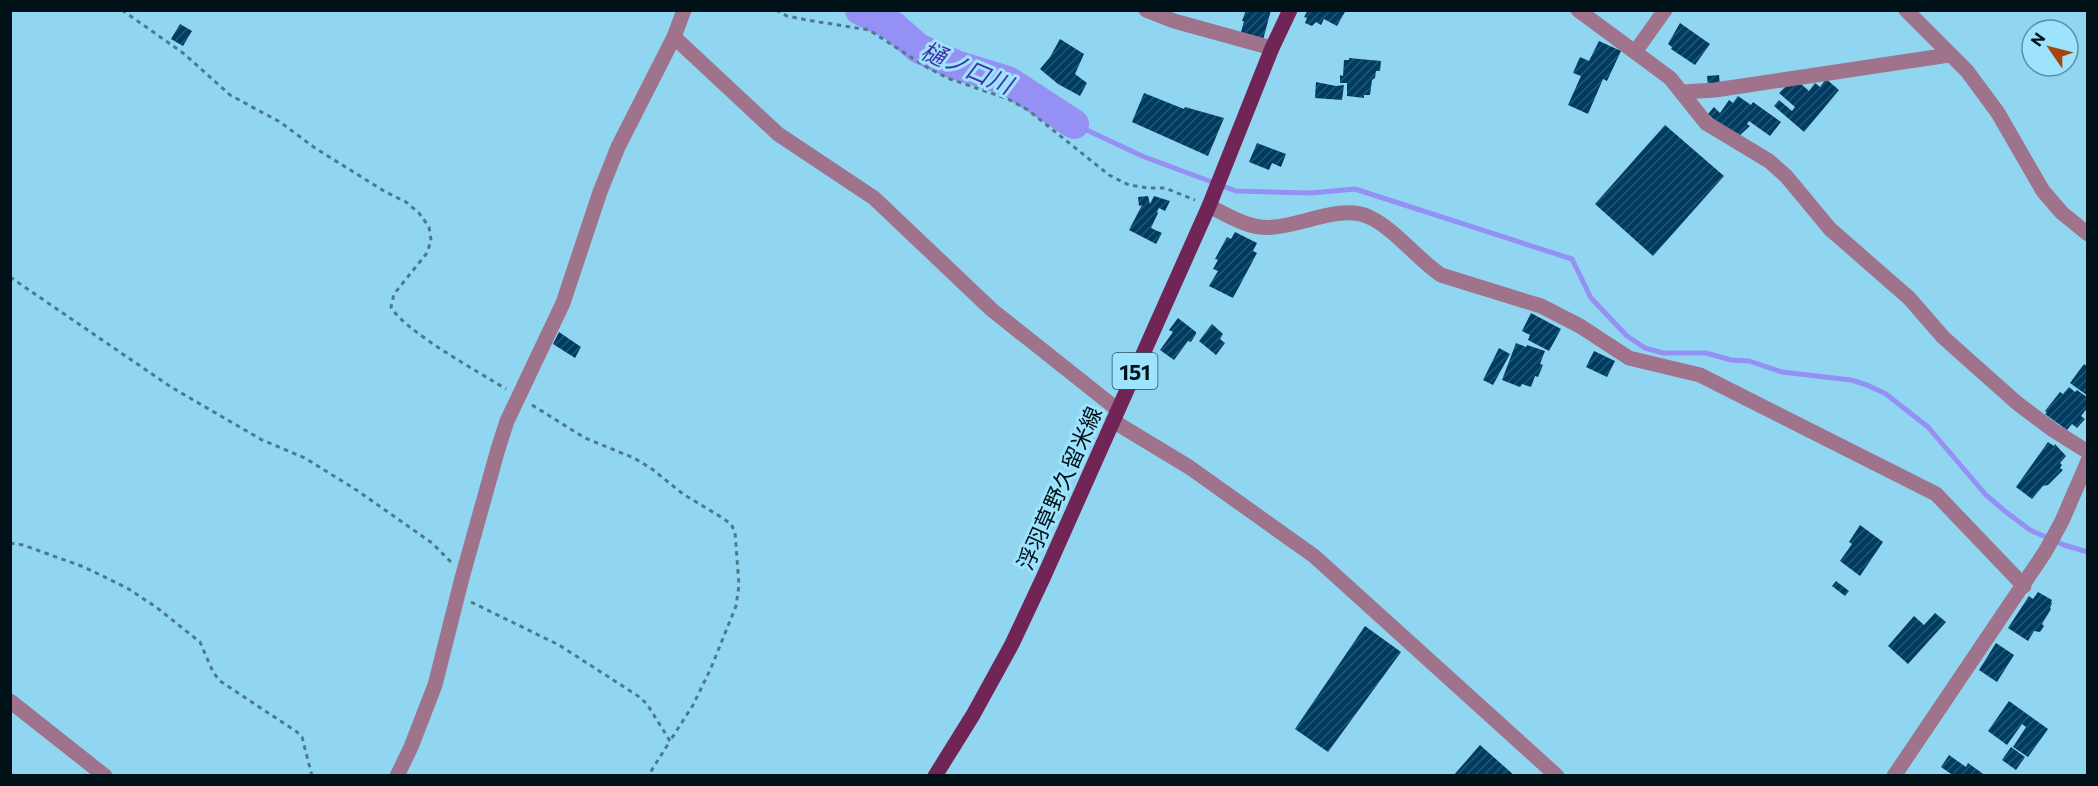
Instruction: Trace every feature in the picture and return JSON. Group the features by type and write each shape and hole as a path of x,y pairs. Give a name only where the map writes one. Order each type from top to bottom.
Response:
{"main road":[{"name":"浮羽草野久留米線","path":"935,776 973,715 1012,644 1080,499 1210,202 1272,48 1290,10"}],"street":[{"path":"397,776 432,694 498,449 518,396 563,303 600,192 618,147 674,37 684,10"},
{"path":"1146,10 1174,21 1272,48"},
{"path":"1578,10 1670,78 1706,123 1768,161 1786,176 1830,229 1909,297 1943,337 2026,410 2088,452"},
{"path":"1635,52 1665,10"},
{"path":"1906,10 1967,71 1998,113 2043,191 2062,213 2088,234"},
{"path":"674,37 777,134 874,198 992,310 1115,416 1314,556 1557,776"},
{"path":"1683,92 1714,90 1949,55"},
{"path":"1210,202 1239,222 1273,228 1343,213 1369,216 1441,275 1541,306 1580,326 1629,358 1700,375 1936,494 2024,586"},
{"path":"1894,776 2045,552 2062,521 2088,461"},
{"path":"10,700 105,776"}],"path":[{"path":"122,10 183,53 230,95 280,122 315,148 406,202 419,213 429,227 431,240 427,253 394,294 391,306 396,316 412,329 585,438 634,458 652,469 683,494 731,524 735,532 739,585 736,606 693,705 648,776"},
{"path":"776,10 788,16 869,30 928,68 950,79 1008,99 1028,110 1109,176 1129,185 1165,188 1210,202"},
{"path":"10,277 171,387 262,440 305,458 386,509 432,543 454,565 462,578"},
{"path":"10,543 23,545 84,567 127,588 156,607 200,642 213,672 220,681 302,737 312,776"},
{"path":"458,595 559,645 638,696 647,704 670,741"}],"building":[{"path":"1246,10 1271,10 1263,40 1240,36"},
{"path":"1308,10 1346,10 1337,26 1324,19 1321,25 1316,22 1312,26 1305,23 1307,18 1304,17"},
{"path":"1680,23 1710,44 1695,65 1671,49 1672,47 1668,44"},
{"path":"180,24 192,31 183,46 171,39"},
{"path":"1060,39 1084,54 1075,74 1087,83 1080,96 1058,84 1040,69"},
{"path":"1599,41 1621,51 1607,81 1603,79 1588,114 1568,105 1581,76 1573,73 1580,57 1589,61"},
{"path":"1349,58 1381,61 1380,71 1376,71 1375,78 1372,80 1370,95 1364,95 1364,98 1347,96 1347,83 1340,83 1344,60 1349,60"},
{"path":"1719,75 1720,85 1708,86 1707,76"},
{"path":"1826,79 1839,90 1804,132 1774,106 1779,100 1792,111 1795,107 1779,93 1786,86 1801,84 1809,91 1815,83 1820,87"},
{"path":"1316,82 1336,86 1344,85 1342,100 1315,98"},
{"path":"1144,93 1184,109 1185,107 1224,118 1208,156 1132,122"},
{"path":"1738,96 1751,105 1753,102 1781,122 1770,136 1749,121 1747,124 1750,126 1739,136 1708,114 1714,107 1720,113 1729,100 1733,103"},
{"path":"1665,125 1724,176 1653,256 1595,204"},
{"path":"1257,143 1286,154 1281,167 1272,163 1269,170 1249,162"},
{"path":"1148,196 1150,204 1154,196 1170,201 1165,211 1159,208 1151,228 1162,233 1156,244 1129,230 1142,205 1139,206 1138,197"},
{"path":"1235,232 1257,243 1253,251 1257,253 1233,298 1209,286 1218,271 1213,269 1218,260 1215,259 1227,237 1231,239"},
{"path":"1531,313 1561,329 1549,351 1528,340 1530,335 1522,331"},
{"path":"1178,318 1196,334 1174,360 1160,350 1173,332 1169,330"},
{"path":"1212,324 1223,334 1220,339 1225,343 1216,355 1199,341"},
{"path":"559,332 581,347 575,358 553,344"},
{"path":"1516,343 1545,351 1540,364 1543,365 1531,387 1522,384 1520,387 1502,380"},
{"path":"1499,348 1510,354 1493,385 1483,380"},
{"path":"1594,351 1615,361 1607,377 1586,367"},
{"path":"2084,364 2088,367 2088,396 2070,383"},
{"path":"2069,387 2088,398 2088,407 2081,416 2085,419 2077,428 2072,424 2067,430 2045,414 2047,413 2045,411 2060,392 2063,394"},
{"path":"2048,442 2054,446 2055,444 2066,456 2060,463 2062,465 2060,468 2063,470 2048,485 2043,486 2032,499 2016,487"},
{"path":"1860,525 1883,542 1860,576 1840,561 1852,544 1849,542"},
{"path":"1836,581 1849,591 1845,596 1832,586"},
{"path":"2038,592 2052,600 2051,609 2040,632 2034,631 2028,641 2008,628 2029,596 2033,599"},
{"path":"1935,613 1946,622 1908,664 1888,646 1914,616 1924,625"},
{"path":"1365,626 1401,652 1328,752 1295,729"},
{"path":"1996,643 2014,655 1997,682 1979,670"},
{"path":"2009,701 2048,729 2028,757 2013,747 2026,727 2022,724 2007,745 1988,731"},
{"path":"1480,745 1515,776 1453,776"},
{"path":"2011,747 2025,757 2016,770 2002,760"},
{"path":"1949,755 1966,767 1968,763 1986,776 1954,776 1941,767"}],"waterway":[{"name":"樋ノ口川","path":"860,10 893,26 918,48 956,65 1008,81 1074,124"},
{"path":"1074,124 1142,156 1236,191 1310,193 1355,189 1572,259 1591,298 1627,336 1645,348 1663,353 1706,353 1731,360 1749,361 1782,372 1851,380 1867,385 1886,394 1928,427 1986,495 2006,512 2030,530 2064,545 2088,552"}]}
